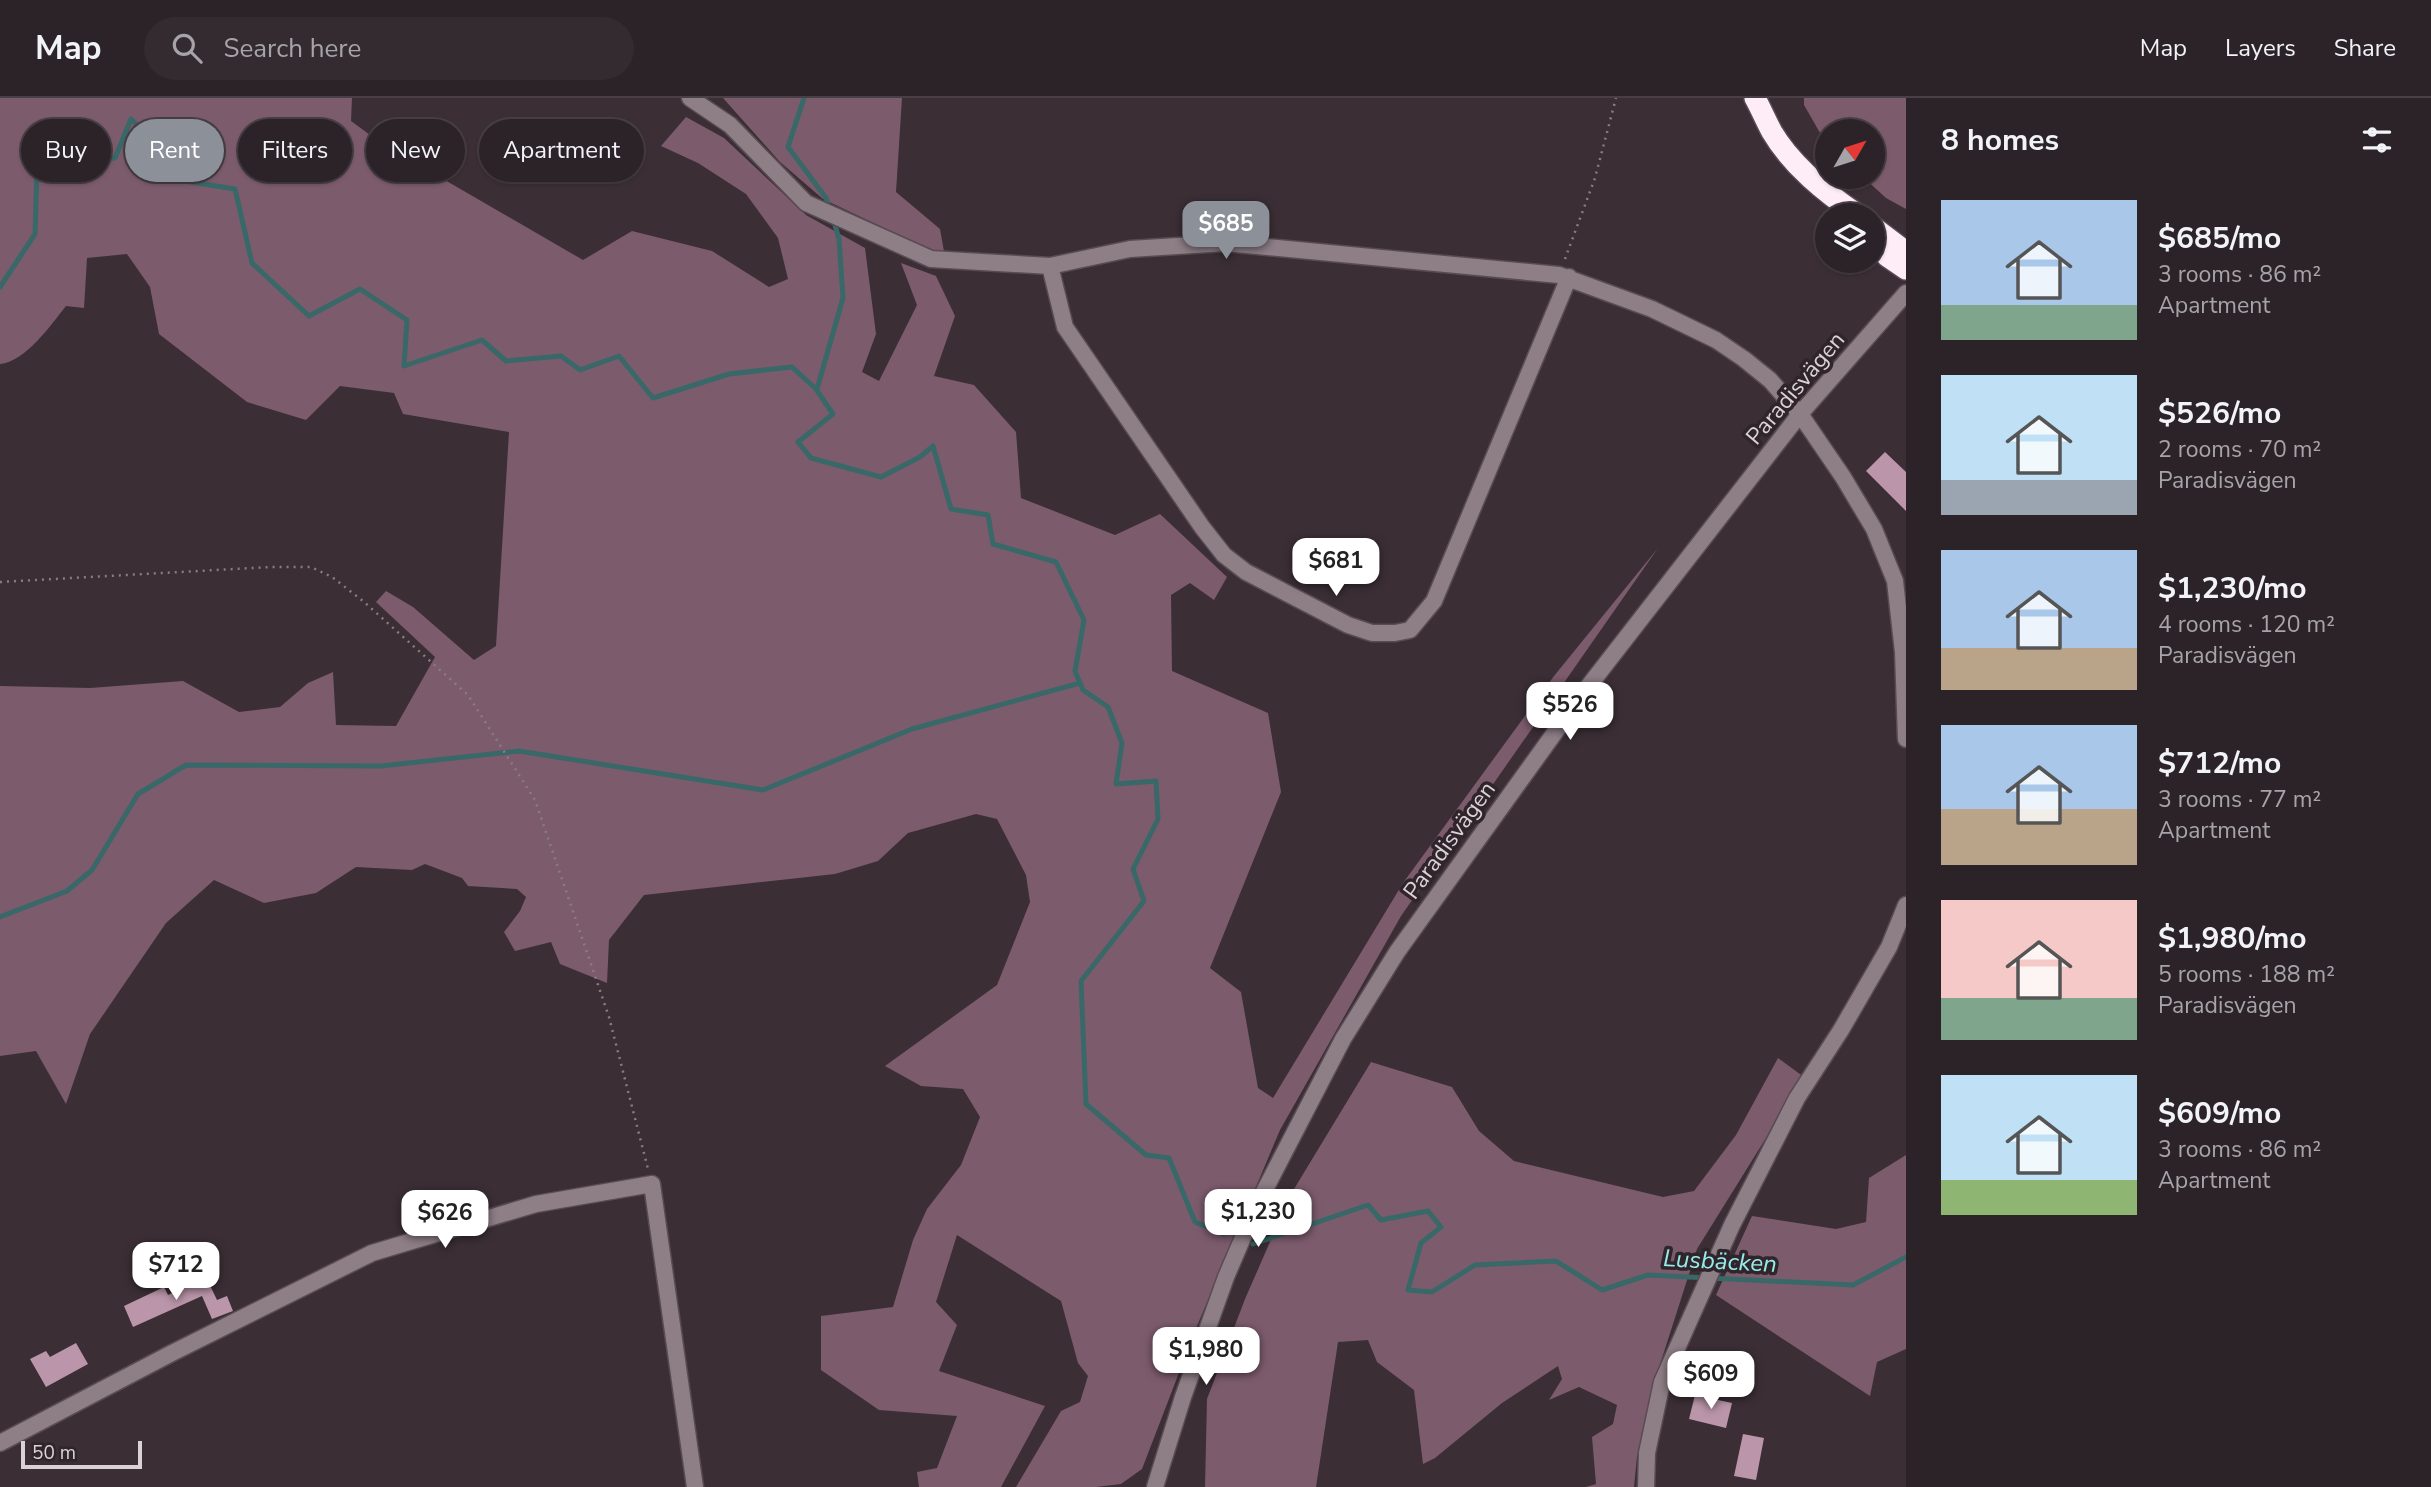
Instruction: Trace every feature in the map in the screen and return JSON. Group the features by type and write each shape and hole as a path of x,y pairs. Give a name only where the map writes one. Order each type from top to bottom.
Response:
{"highway":[{"path":"1759,103 1773,133 1788,155 1839,203"},
{"path":"1885,236 1906,252"},
{"path":"1885,254 1906,269"}],"street":[{"path":"690,98 730,125 806,203 931,258 1050,266 1130,249 1225,243 1564,276 1652,309 1716,340 1770,380 1800,414 1874,529 1895,581 1903,652 1906,738"},
{"path":"1050,266 1065,327 1224,555 1246,572 1348,625 1372,633 1410,630 1434,601 1564,276"},
{"name":"Paradisvägen","path":"1155,1487 1183,1397 1226,1277 1256,1207 1343,1039 1397,952 1584,692 1800,414 1906,293"},
{"path":"1646,1487 1647,1453 1662,1382 1732,1225 1797,1098 1841,1030 1889,947 1906,905"},
{"path":"0,1443 372,1253 536,1204 652,1184 695,1487"}],"path":[{"path":"1564,276 1595,178 1616,98"},
{"path":"0,582 311,567 332,577 363,601 468,695 535,800 609,1017 652,1184"}],"shaded area":[{"path":"0,98 352,98 351,119 238,119 238,182 352,182 352,122 366,132 366,182 448,182 583,260 632,231 712,251 769,287 788,279 778,238 746,194 698,163 661,146 686,117 724,138 806,215 865,248 876,334 862,372 879,381 917,305 901,263 936,276 955,316 934,376 974,385 1016,432 1021,498 1115,535 1160,514 1227,577 1214,600 1190,583 1171,595 1172,671 1268,713 1281,792 1210,968 1241,992 1258,1088 1273,1098 1403,883 1554,676 1658,548 1401,916 1280,1130 1197,1326 1142,1469 1121,1484 1096,1487 1016,1487 1061,1411 1080,1402 1088,1376 1078,1363 1061,1301 957,1235 936,1302 957,1325 939,1371 1045,1406 1001,1487 919,1487 917,1472 937,1468 957,1416 879,1410 821,1370 821,1316 893,1307 913,1240 927,1209 961,1165 980,1117 963,1089 921,1086 885,1066 997,985 1030,902 1026,875 997,819 976,814 908,833 878,861 835,874 644,895 609,940 607,983 560,964 551,942 515,951 504,932 520,911 526,897 517,889 468,886 462,878 425,864 412,870 356,867 316,893 264,903 214,880 166,923 90,1034 66,1104 36,1051 0,1056 0,686 90,688 183,681 239,712 280,707 308,683 333,672 336,725 396,726 435,657 376,602 386,591 413,607 474,660 496,646 509,432 403,414 394,393 340,386 306,420 247,402 159,334 150,287 127,254 87,258 84,308 66,306 28,350 9,362 0,364"},
{"path":"723,98 902,98 896,192 940,229 945,257 823,199 780,162"},
{"path":"1804,98 1906,98 1906,209 1876,189 1885,189 1885,119 1815,119 1815,124 1804,105"},
{"path":"1778,1058 1804,1077 1697,1249 1657,1374 1637,1457 1634,1487 1586,1487 1596,1484 1592,1437 1613,1424 1617,1405 1579,1387 1549,1400 1562,1379 1558,1366 1502,1403 1435,1458 1423,1464 1414,1390 1377,1362 1368,1340 1338,1342 1316,1487 1205,1487 1207,1399 1245,1299 1291,1194 1371,1062 1452,1087 1479,1131 1514,1161 1663,1197 1694,1191 1736,1135"},
{"path":"1906,1155 1906,1349 1877,1362 1870,1396 1716,1295 1752,1216 1836,1229 1866,1222 1869,1178"}],"building":[{"path":"1885,452 1906,472 1906,511 1866,471"},
{"path":"206,1277 217,1300 227,1296 233,1311 212,1319 202,1296 133,1327 124,1306 164,1287 168,1295"},
{"path":"76,1343 88,1364 46,1387 30,1359 46,1351 50,1357"},
{"path":"1695,1395 1732,1403 1726,1428 1689,1419"},
{"path":"1743,1434 1764,1438 1756,1480 1734,1476"}],"waterway":[{"path":"804,98 788,147 826,198 830,209"},
{"name":"Lusbäcken","path":"0,287 35,234 37,170 115,158 131,119 159,148 160,177 235,189 252,263 309,316 360,289 407,320 404,366 482,340 506,361 561,356 580,370 619,356 653,398 729,374 792,367 816,389 833,414 798,442 811,458 881,477 920,457 933,446 951,509 988,515 993,544 1056,562 1084,620 1075,671 1083,690 1108,707 1122,743 1116,784 1156,781 1158,819 1133,869 1144,901 1081,981 1086,1104 1146,1155 1169,1158 1195,1222 1224,1234"},
{"path":"817,389 843,298 839,239 833,218"},
{"path":"0,917 67,891 92,870 138,794 186,765 381,766 519,751 763,790 912,729 1080,683"},
{"name":"Lusbäcken","path":"1253,1244 1368,1205 1381,1220 1428,1211 1441,1227 1421,1243 1408,1290 1432,1292 1475,1265 1556,1261 1602,1290 1648,1275 1853,1285 1906,1257"}]}
